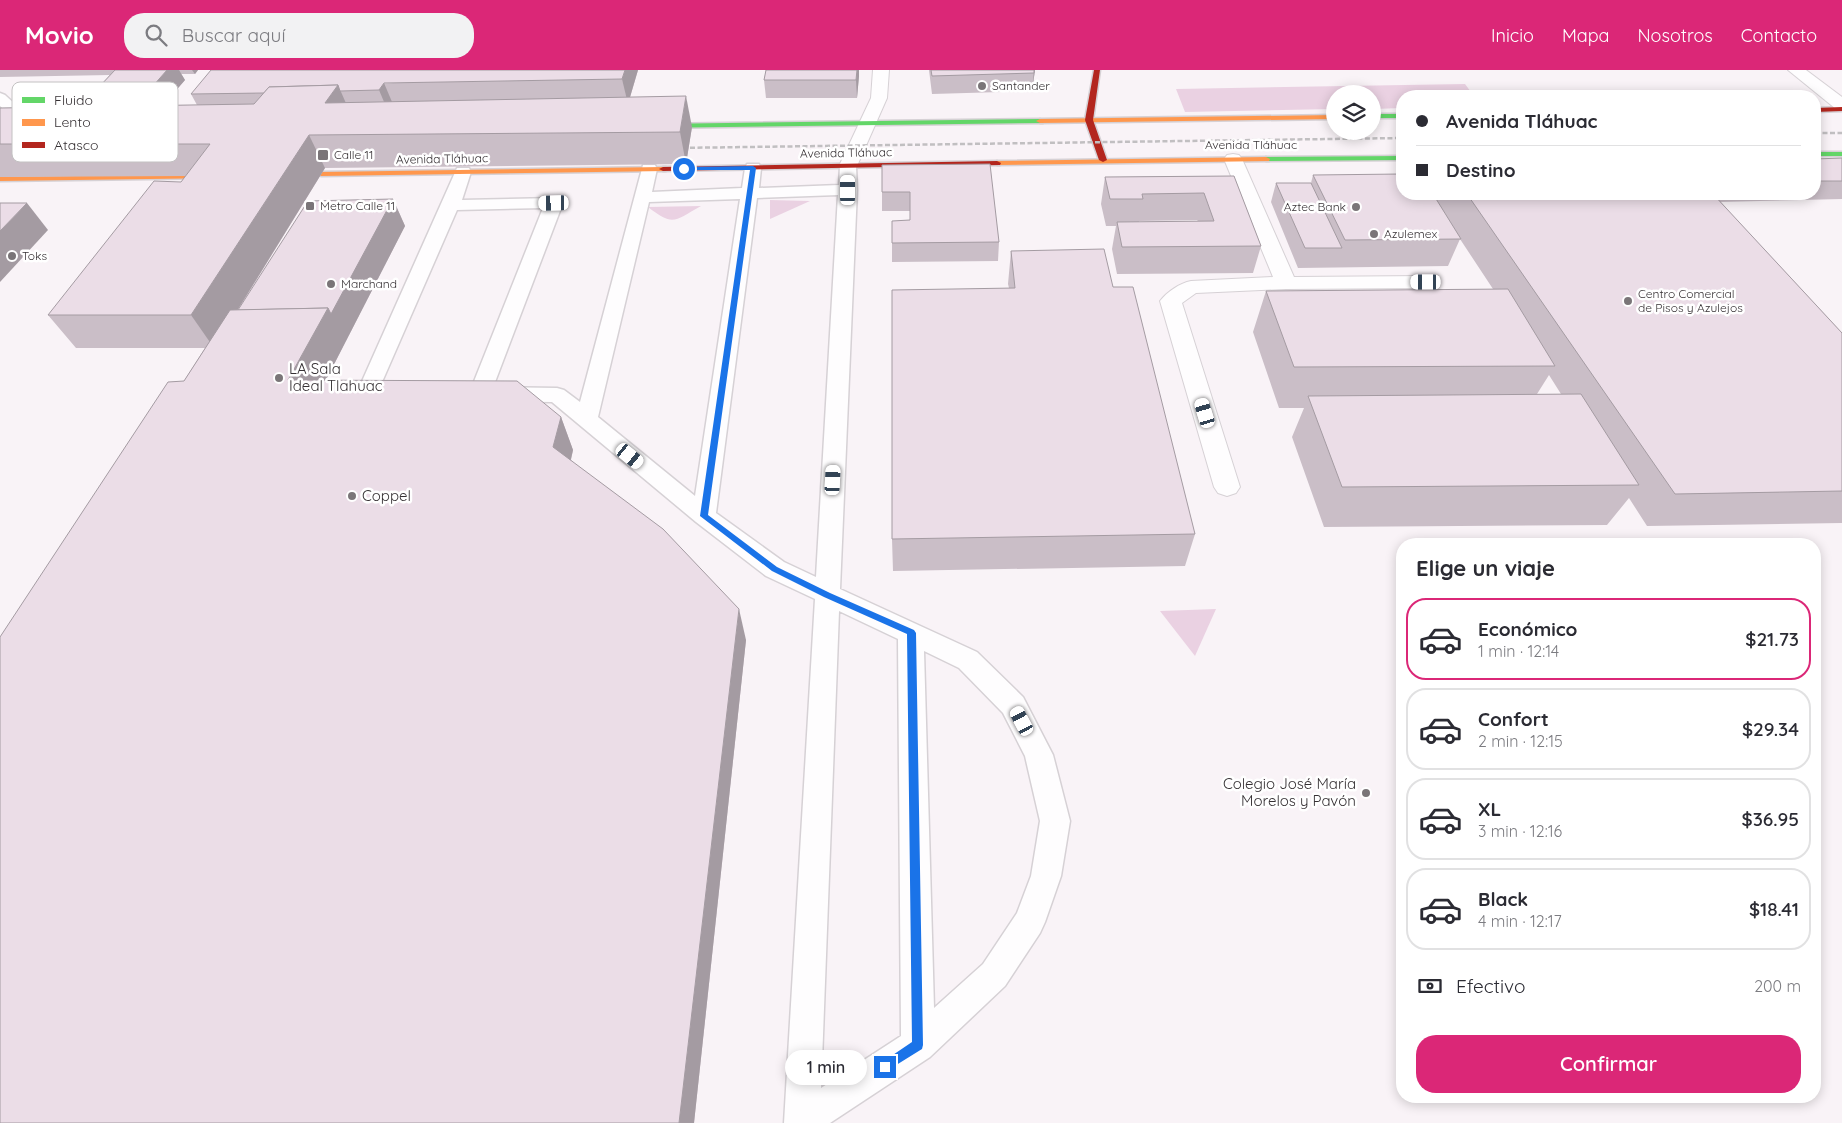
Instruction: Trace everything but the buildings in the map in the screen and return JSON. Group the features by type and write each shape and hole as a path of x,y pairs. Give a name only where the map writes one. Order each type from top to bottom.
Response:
{"main road":[{"path":"1097,70 1089,120 1103,160"},
{"path":"1821,110 1842,109"},
{"path":"1381,116 1396,116"},
{"name":"Avenida Tláhuac","path":"640,126 1326,117"},
{"path":"1821,154 1842,154"},
{"name":"Avenida Tláhuac","path":"321,174 753,168 1103,160 1396,158"},
{"path":"0,179 228,176"}],"street":[{"path":"848,166 879,98 881,70"},
{"path":"1796,70 1842,105"},
{"path":"1233,159 1286,282"},
{"path":"1227,487 1172,301 1192,287 1286,282 1426,282"}],"lane":[{"path":"0,98 12,108"},
{"path":"802,1122 848,166"},
{"path":"704,516 753,168"},
{"path":"586,420 649,169"},
{"path":"415,391 369,388 451,205 463,172"},
{"path":"642,197 848,190"},
{"path":"451,205 554,203 471,394 557,396 704,516 775,569 968,660 1013,705 1040,755 1055,821 1046,876 1029,922 994,975 918,1045 802,1122"},
{"path":"912,633 918,1045"}],"shaded area":[{"path":"1465,84 1470,90 1396,90 1396,108 1381,109 1381,85"},
{"path":"1326,86 1326,109 1185,112 1176,89"},
{"path":"770,200 810,201 770,219"},
{"path":"701,206 674,220 663,217 648,207"},
{"path":"1216,609 1195,656 1160,611"}],"railway":[{"path":"1821,133 1842,133"},
{"path":"675,148 1396,138"}],"traffic: fast":[{"path":"1381,116 1396,116"},
{"path":"654,126 1040,121"},
{"path":"1821,154 1842,154"},
{"path":"1266,159 1396,158"}],"traffic: slow":[{"path":"1040,121 1326,117"},
{"path":"997,163 1266,159"},
{"path":"321,174 663,169"},
{"path":"0,179 223,176"}],"traffic: jam":[{"path":"1097,70 1089,120 1103,160"},
{"path":"1821,110 1842,109"},
{"path":"663,169 997,163"}],"place":[{"name":"Santander","path":"982,86"},
{"name":"Calle 11","path":"323,155"},
{"name":"Metro Calle 11","path":"310,206"},
{"name":"Aztec Bank","path":"1356,207"},
{"name":"Azulemex","path":"1374,234"},
{"name":"Toks","path":"12,256"},
{"name":"Marchand","path":"331,284"},
{"name":"Centro Comercial de Pisos y Azulejos","path":"1628,301"},
{"name":"LA Sala Ideal Tlahuac","path":"279,378"},
{"name":"Coppel","path":"352,496"},
{"name":"Colegio José María Morelos y Pavón","path":"1366,793"}],"route":[{"path":"684,169 753,168 704,516 775,569 827,595 912,633 918,1045 885,1067"}]}
